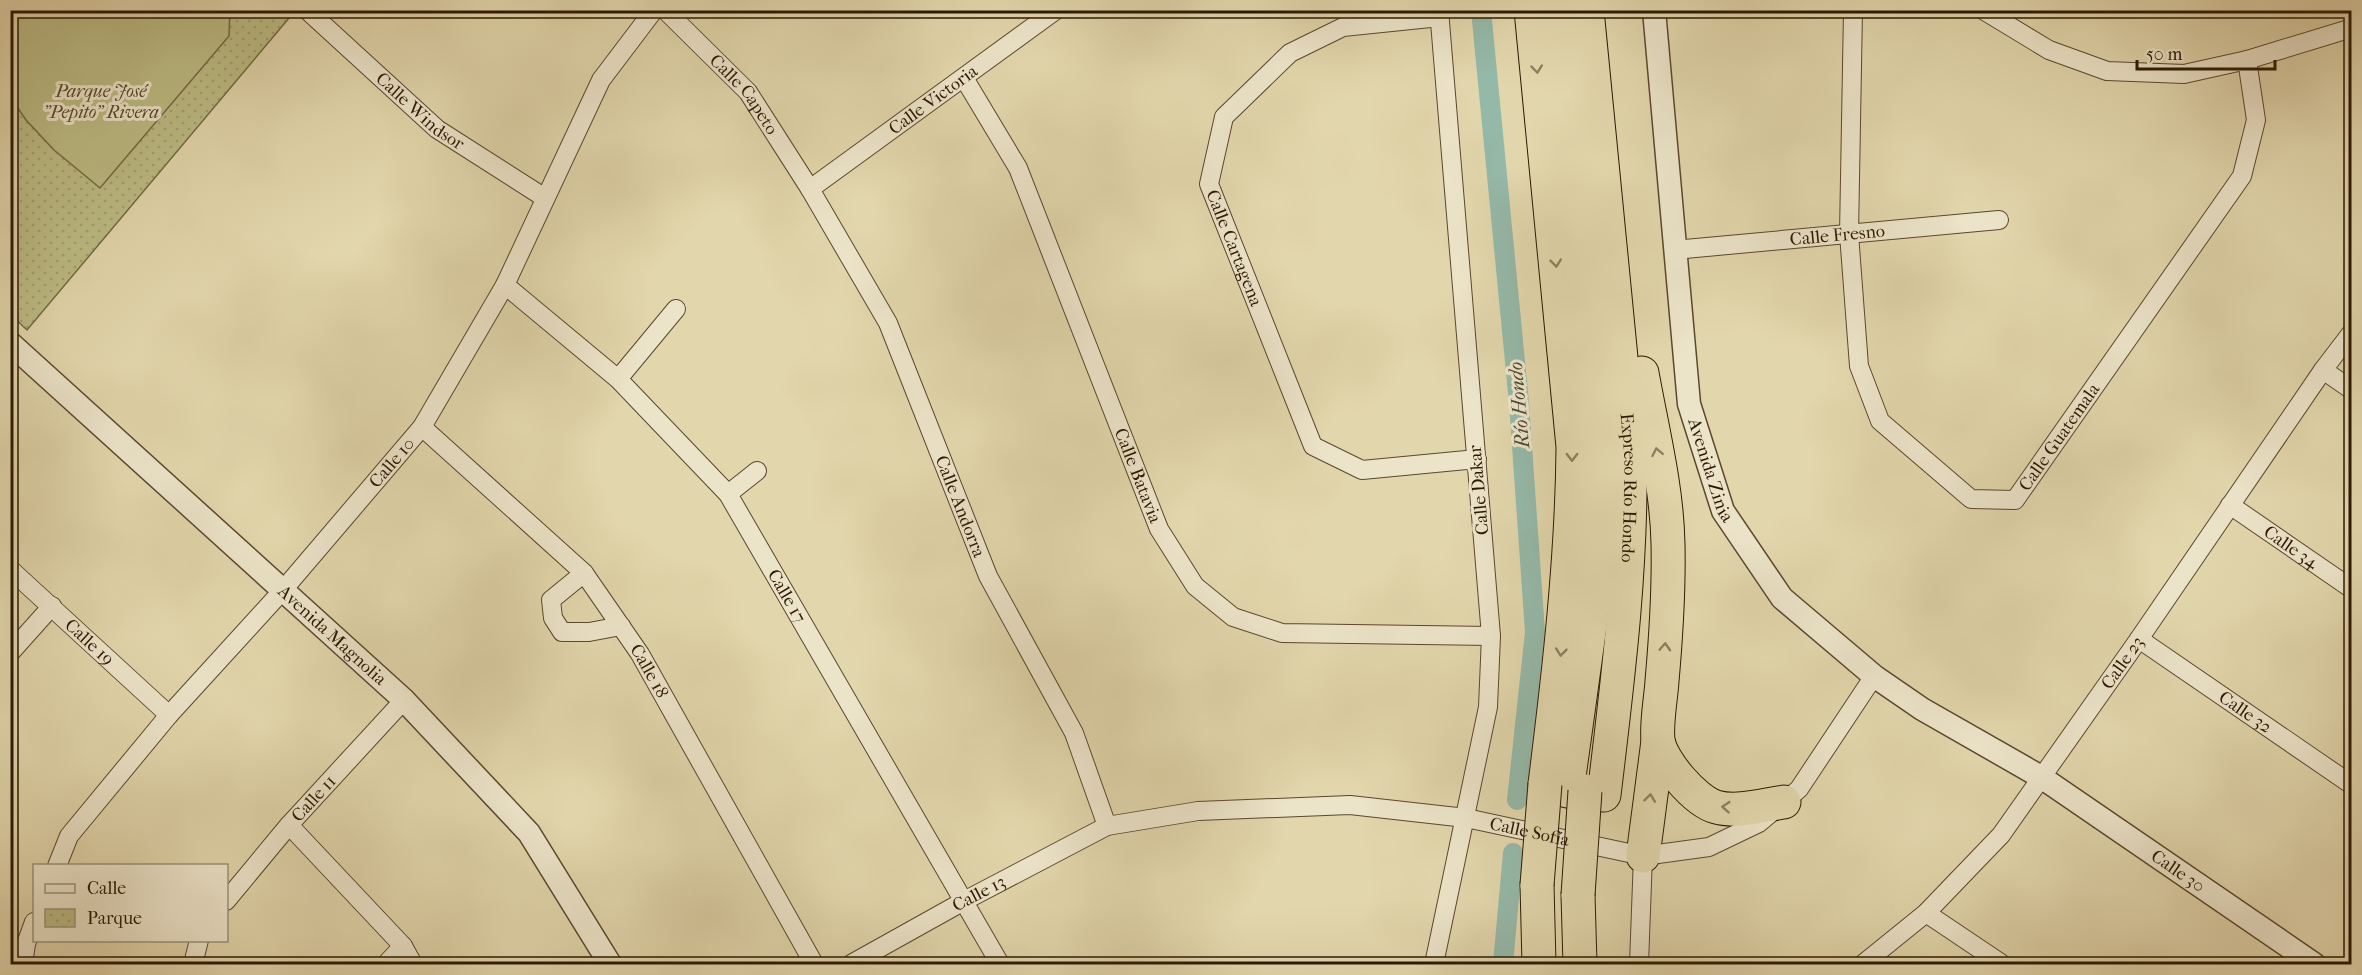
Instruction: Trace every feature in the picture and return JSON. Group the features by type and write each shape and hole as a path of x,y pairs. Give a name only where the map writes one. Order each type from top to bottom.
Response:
{"highway":[{"name":"Expreso Río Hondo","path":"1531,10 1573,447 1568,582 1575,790 1567,892 1539,964"},
{"path":"1556,10 1598,400 1600,507 1575,790"},
{"path":"1569,10 1614,409 1615,496 1608,605 1575,790"},
{"name":"Expreso Río Hondo","path":"1587,10 1630,450 1631,504 1626,615 1575,790 1567,892 1592,964"},
{"path":"1615,292 1634,331 1659,462 1668,555 1665,648 1658,741 1643,856"},
{"path":"1658,741 1677,776 1700,800 1716,807 1727,808 1748,808 1784,802"},
{"path":"1555,964 1567,892"},
{"path":"1567,892 1580,964"}],"street":[{"name":"Calle Windsor","path":"307,10 437,129 545,198"},
{"name":"Calle 10","path":"58,864 69,836 169,714 283,590 422,427 506,285 601,80 654,10"},
{"name":"Calle Capeto","path":"665,10 748,92 810,189"},
{"name":"Calle Victoria","path":"810,189 1056,10"},
{"name":"Avenida Zinia","path":"1654,10 1689,404 1723,511 1782,598 1874,676 1922,709 2041,777"},
{"name":"Calle Guatemala","path":"1853,10 1849,234 1859,366 1880,421 1971,499 2015,500 2242,176 2256,120 2247,60"},
{"path":"1983,10 2049,50 2107,71 2184,74 2247,60 2352,28"},
{"name":"Calle Dakar","path":"1434,964 1488,707 1491,636 1440,14"},
{"name":"Calle Cartagena","path":"1440,14 1343,27 1290,53 1224,117 1209,184 1312,446 1362,470 1477,459"},
{"name":"Calle Batavia","path":"964,78 1018,168 1159,529 1195,586 1233,616 1282,633 1491,636"},
{"name":"Calle Andorra","path":"810,189 888,323 988,576 1074,734 1107,826"},
{"name":"Calle Fresno","path":"1674,250 1999,220"},
{"name":"Calle 17","path":"506,285 618,379 728,494 1000,964"},
{"path":"618,379 676,309"},
{"name":"Calle 23","path":"1863,964 1926,912 2001,835 2139,639 2323,370 2352,332"},
{"name":"Avenida Magnolia","path":"10,343 404,700 529,833 610,964"},
{"path":"2323,370 2352,390"},
{"name":"Calle 18","path":"422,427 584,573 640,654 814,964"},
{"path":"728,494 757,471"},
{"name":"Calle 34","path":"2230,505 2352,589"},
{"name":"Calle 19","path":"10,569 169,714"},
{"path":"584,573 551,600 553,618 562,632 589,632 621,626"},
{"path":"10,653 52,606"},
{"name":"Calle 32","path":"2139,639 2352,785"},
{"name":"Calle Sofía","path":"1107,826 1198,811 1350,805 1466,819 1643,856 1709,847 1758,823 1798,789 1874,676"},
{"name":"Calle 11","path":"228,899 290,825 404,700"},
{"name":"Calle 30","path":"2041,777 2314,964"},
{"path":"290,825 403,946 413,964"},
{"name":"Calle 13","path":"851,964 964,901 1107,826"},
{"path":"1639,964 1643,856"},
{"path":"1926,912 2002,964"},
{"path":"23,964 26,944 33,925"},
{"path":"193,964 198,942"},
{"path":"386,964 403,946"}],"green space":[{"path":"230,10 229,36 100,188 54,150 26,120 11,98 11,11"},
{"name":"Parque José \"Pepito\" Rivera","path":"11,11 282,11 289,18 27,330 11,315"}],"waterway":[{"name":"Río Hondo","path":"1481,10 1519,403 1535,632 1517,800"},
{"name":"Río Hondo","path":"1503,964 1513,853"}]}
